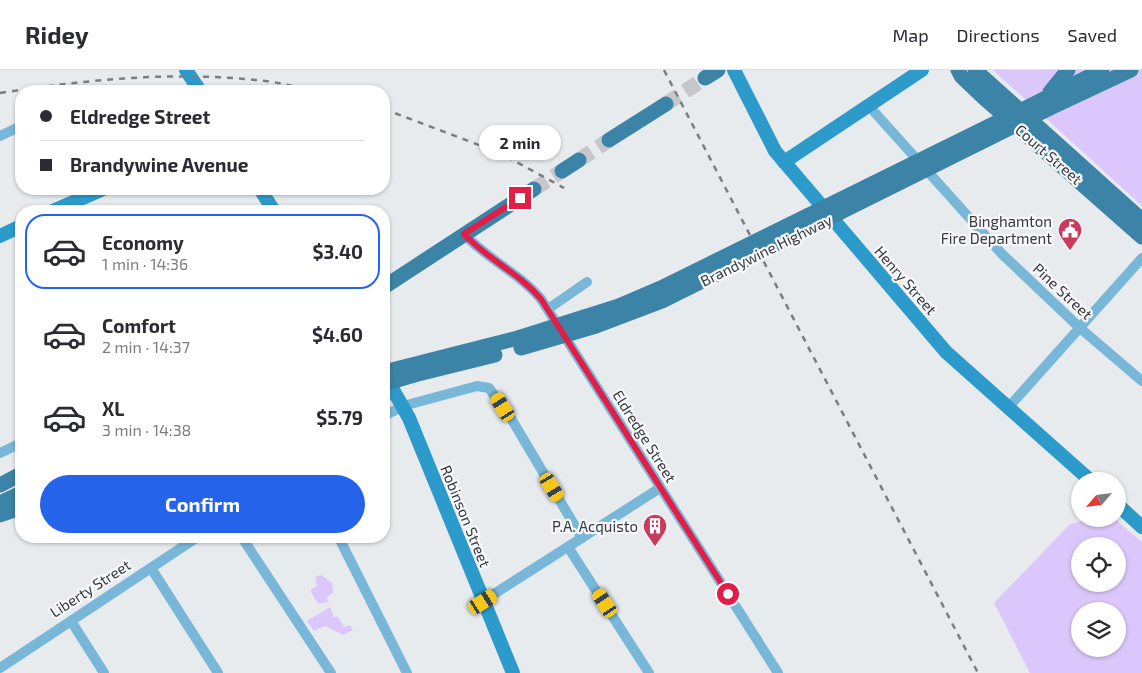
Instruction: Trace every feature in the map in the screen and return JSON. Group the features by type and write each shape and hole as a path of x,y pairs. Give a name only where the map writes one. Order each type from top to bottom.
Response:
{"main road":[{"path":"705,78 718,70"},
{"name":"Court Street","path":"958,70 960,76 983,97 1142,237"},
{"name":"Court Street","path":"976,70 1142,220"},
{"path":"1046,104 1068,70"},
{"name":"Brandywine Highway","path":"390,372 410,370 596,326 662,301 1046,104 1102,70"},
{"name":"Brandywine Highway","path":"1046,104 1096,86 1131,70"},
{"path":"1096,86 1142,70"},
{"path":"609,140 666,104"},
{"path":"562,171 579,160"},
{"path":"390,283 534,189"},
{"name":"Brandywine Highway","path":"390,381 410,370"},
{"path":"0,485 15,477"},
{"path":"0,491 15,485"},
{"path":"0,503 15,496"},
{"path":"0,515 15,510"}],"street":[{"path":"186,70 196,85"},
{"name":"Henry Street","path":"734,70 772,145 784,162 946,352 1081,472"},
{"path":"784,162 922,70"},
{"name":"Pine Street","path":"868,105 1001,253 1080,328 1142,381"},
{"path":"0,136 15,129"},
{"path":"67,205 89,195"},
{"path":"0,236 15,229"},
{"name":"Eldredge Street","path":"464,234 485,255 532,289 548,310 778,673"},
{"path":"1008,408 1142,258"},
{"path":"548,310 587,282"},
{"name":"Robinson Street","path":"390,383 403,406 513,673"},
{"path":"390,413 403,406 477,386 489,388 512,420 582,538"},
{"path":"0,453 15,446"},
{"path":"483,602 660,488"},
{"path":"1126,512 1142,527"},
{"name":"Liberty Street","path":"0,668 188,543"},
{"path":"246,543 331,673"},
{"path":"342,543 407,673"},
{"path":"568,547 649,673"},
{"path":"151,568 218,673"},
{"path":"71,621 104,673"}],"shaded area":[{"path":"993,70 1142,70 1142,206"},
{"path":"1070,524 1071,528 1126,528 1142,542 1142,673 1030,673 994,603"},
{"path":"321,575 332,583 333,593 327,597 328,602 318,604 310,590 317,586 315,577"},
{"path":"330,607 334,617 338,617 344,627 350,625 353,630 343,635 325,626 314,631 307,621"}],"tunnel":[{"path":"666,104 705,78"},
{"path":"579,160 609,140"},
{"path":"534,189 562,171"}],"railway":[{"path":"664,70 978,673"},
{"path":"57,85 127,78 191,76 223,77 287,85"},
{"path":"0,93 15,91"},
{"path":"390,111 500,153 564,188"}],"place":[{"name":"Binghamton Fire Department","path":"1070,251"},
{"name":"P.A. Acquisto","path":"655,547"}],"route":[{"path":"520,198 464,234 485,255 524,281 541,299 728,594"}]}
